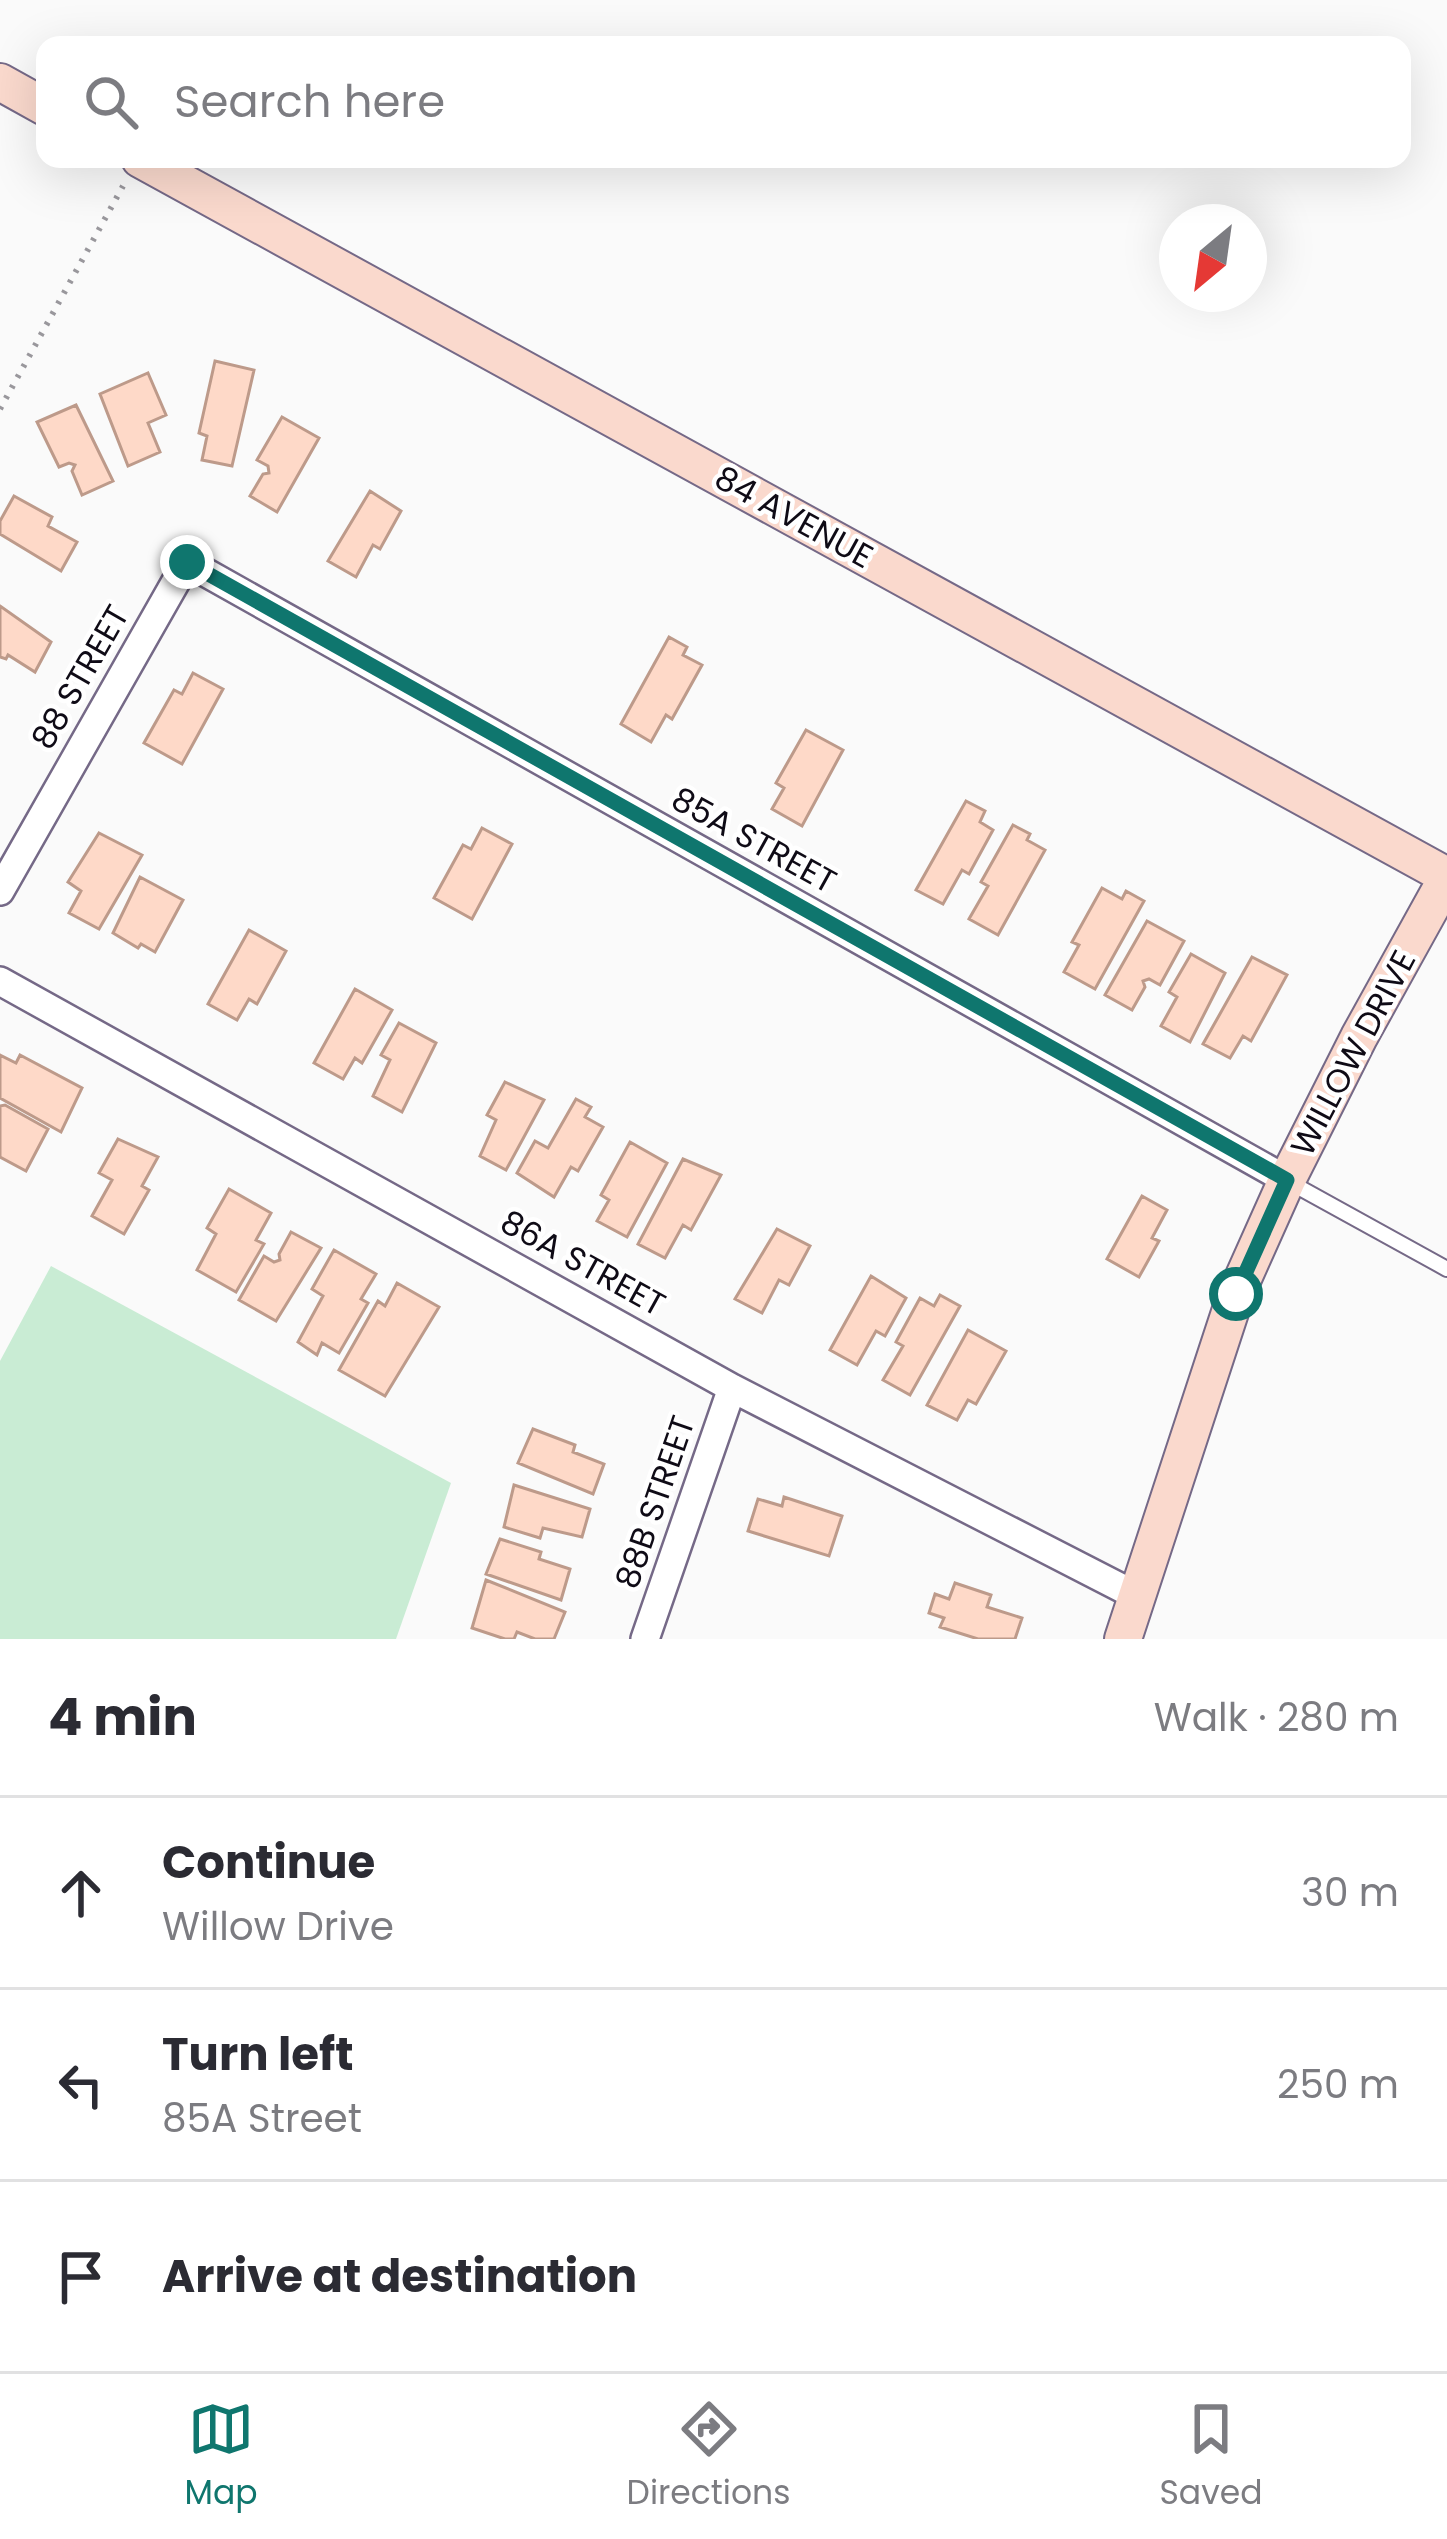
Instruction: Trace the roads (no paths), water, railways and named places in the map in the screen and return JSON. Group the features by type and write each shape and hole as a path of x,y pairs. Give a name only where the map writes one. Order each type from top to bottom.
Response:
{"street":[{"path":"0,82 36,101"},
{"name":"84 AVENUE","path":"135,168 1447,877"},
{"name":"88 STREET","path":"0,891 187,562"},
{"name":"85A STREET","path":"187,562 1287,1180"},
{"name":"WILLOW DRIVE","path":"1123,1639 1236,1294 1359,1037 1447,877"},
{"name":"86A STREET","path":"0,981 732,1388 1137,1596"},
{"name":"88B STREET","path":"645,1639 732,1388"}],"lane":[{"path":"1287,1180 1447,1269"}]}
